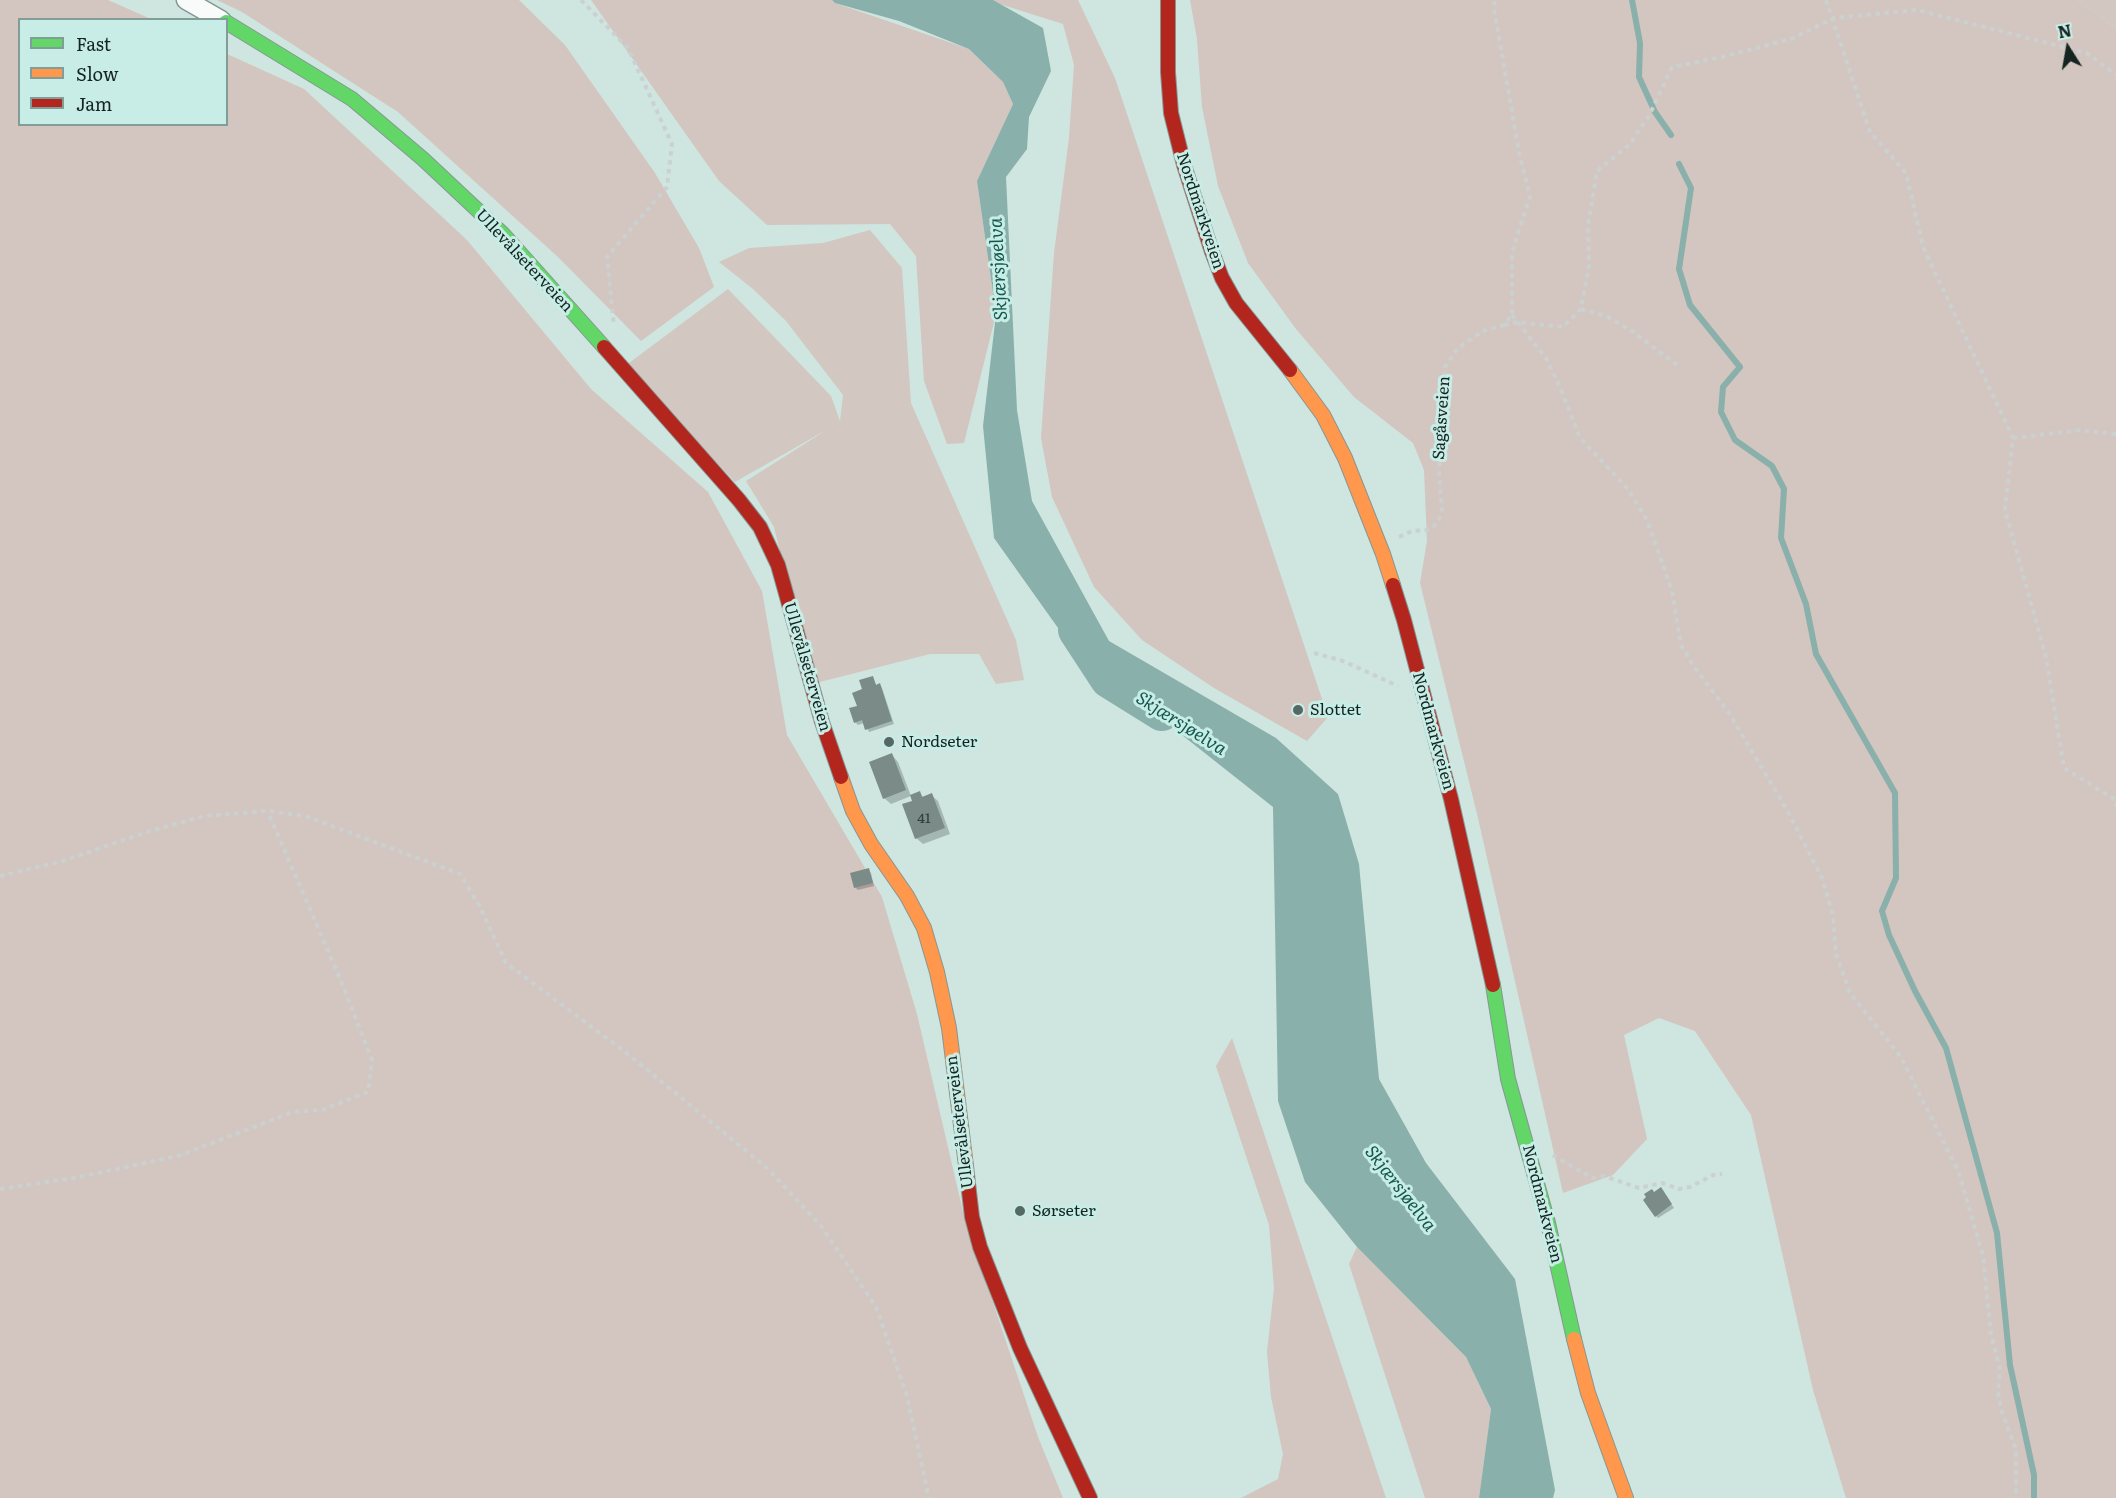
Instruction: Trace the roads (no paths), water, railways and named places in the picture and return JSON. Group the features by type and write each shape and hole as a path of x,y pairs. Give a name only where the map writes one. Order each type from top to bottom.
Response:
{"street":[{"path":"186,0 218,18"},
{"name":"Nordmarkveien","path":"1168,0 1168,72 1171,113 1184,165 1212,252 1236,303 1299,381 1323,415 1346,458 1383,554 1426,699 1451,799 1499,1019 1508,1079 1527,1145 1588,1393 1626,1498"},
{"name":"Ullevålseterveien","path":"228,23 352,99 423,159 495,227 739,500 760,527 778,564 822,722 853,811 871,844 907,896 924,928 937,972 949,1028 972,1217 980,1247 1020,1348 1090,1498"}],"water":[{"path":"832,0 993,0 1043,28 1051,71 1029,117 1027,149 1006,177 1017,410 1032,501 1109,641 1276,738 1338,794 1359,864 1379,1079 1426,1163 1515,1279 1555,1490 1553,1498 1479,1498 1491,1409 1466,1357 1357,1247 1305,1182 1278,1101 1273,807 1068,642 994,538 983,426 996,314 977,181 1013,104 1003,82 969,49 899,21 835,3"}],"waterway":[{"path":"1632,0 1640,43 1639,77 1655,112 1671,135"},
{"path":"1679,164 1691,188 1679,269 1690,305 1740,367 1723,387 1721,412 1735,440 1772,466 1784,489 1781,538 1806,604 1816,654 1895,793 1896,878 1882,911 1889,935 1915,991 1946,1048 1997,1233 2010,1365 2034,1475 2034,1498"},
{"name":"Skjærsjøelva","path":"1077,630 1109,679 1162,712"}],"place":[{"name":"Slottet","path":"1298,710"},
{"name":"Nordseter","path":"889,742"},
{"name":"Sørseter","path":"1020,1211"}]}
